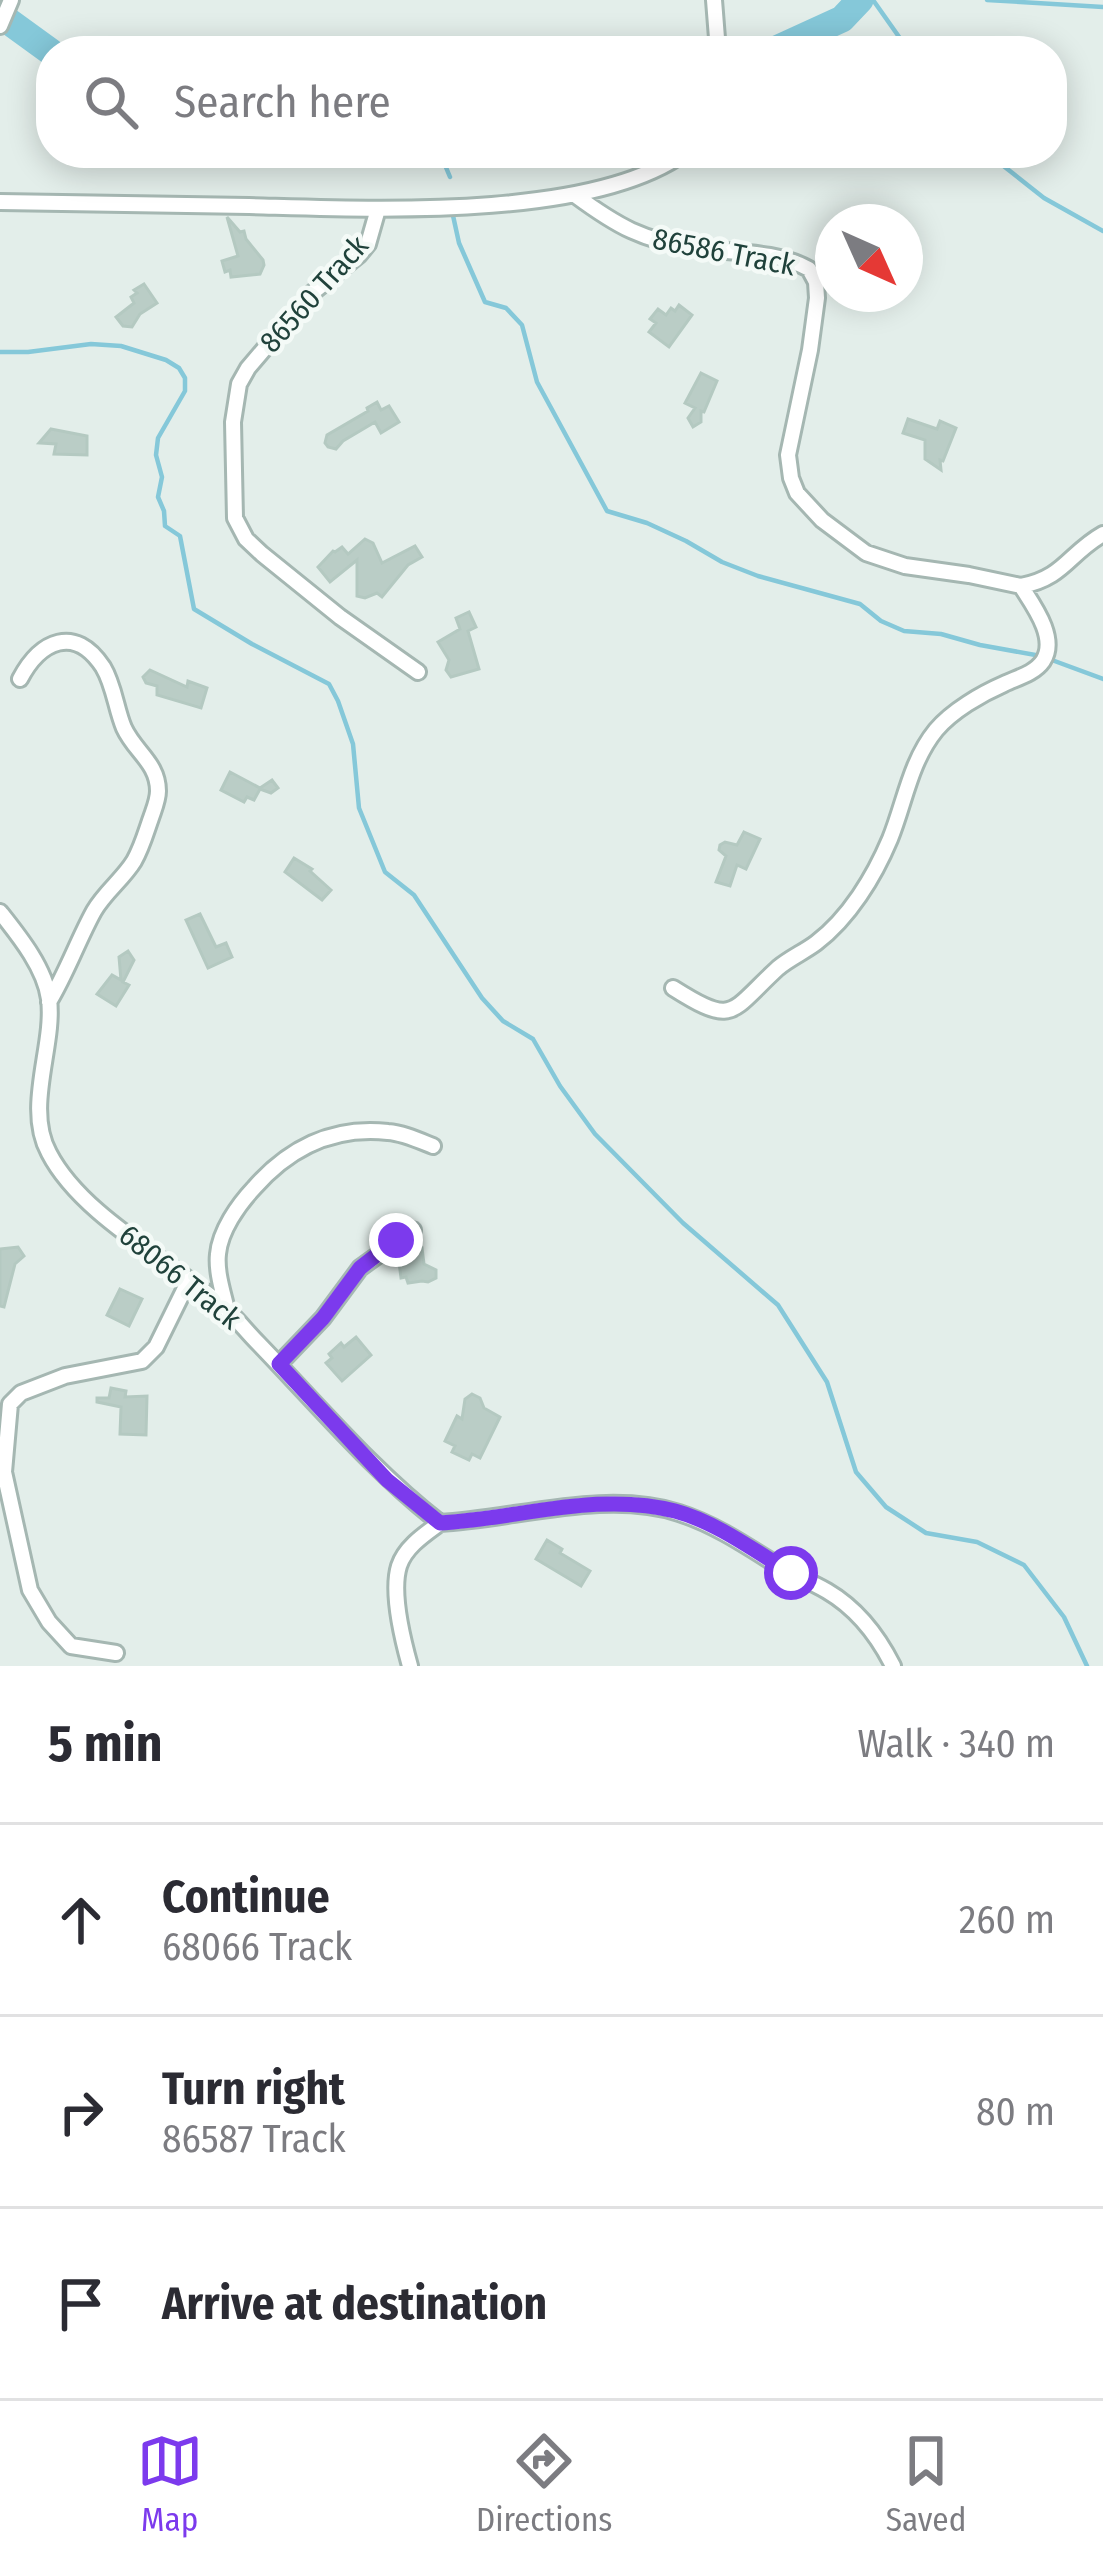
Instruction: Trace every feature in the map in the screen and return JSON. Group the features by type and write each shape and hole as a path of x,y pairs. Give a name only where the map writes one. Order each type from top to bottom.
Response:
{"street":[{"path":"714,0 717,36"},
{"path":"0,26 8,5"},
{"path":"0,202 378,209 476,205 575,195 658,168"},
{"name":"86586 Track","path":"575,195 630,232 809,268 818,298 788,455 797,493 822,520 866,553 905,566 1021,586"},
{"name":"86560 Track","path":"378,209 368,244 312,292 243,374 234,403 235,518 246,539 262,554 418,672"},
{"path":"673,988 716,1012 729,1010 843,917 882,855 918,756 940,725 1043,661 1045,630 1021,586 1059,572 1103,534"},
{"path":"20,679 43,649 68,640 84,647 102,666 129,738 152,764 158,795 133,862 98,905 49,1001"},
{"path":"0,912 40,973 49,1001"},
{"name":"68066 Track","path":"49,1001 39,1110 47,1151 62,1173 102,1214 227,1310 387,1480 440,1523"},
{"path":"227,1310 218,1248 245,1197 291,1153 304,1145 367,1131 400,1134 433,1145"},
{"path":"279,1364 323,1318 360,1268 413,1230"},
{"path":"116,1653 71,1646 30,1590 4,1472 10,1404 21,1393 64,1376 142,1360 156,1346 188,1280"},
{"path":"410,1666 398,1604 399,1565 419,1538 440,1523 631,1505 675,1511 702,1522 830,1592 861,1618 893,1666"}],"building":[{"path":"227,217 244,231 263,260 260,274 231,277 230,270 225,272 222,261 238,256"},
{"path":"144,284 157,303 140,314 132,327 123,326 116,317 134,303 134,290"},
{"path":"679,305 692,315 669,347 649,332 656,323 650,319 658,309 666,315"},
{"path":"701,373 717,381 701,411 701,422 693,427 688,418 695,408 685,403"},
{"path":"377,402 381,410 389,406 399,422 381,433 375,422 336,449 328,447 327,435"},
{"path":"908,419 937,429 940,421 956,428 940,460 941,470 925,459 925,440 903,433"},
{"path":"51,429 87,436 87,455 54,454 56,444 39,443"},
{"path":"365,539 373,543 382,563 415,546 422,557 408,565 382,597 377,593 357,596 357,560 330,582 318,567 333,551 342,547 348,554"},
{"path":"469,612 476,627 468,631 479,669 451,677 446,670 449,660 438,642 460,629 456,618"},
{"path":"150,670 187,687 188,681 207,688 201,708 157,695 157,686 143,677"},
{"path":"230,772 260,788 272,780 278,788 271,793 260,789 254,800 247,797 244,802 221,790"},
{"path":"744,832 760,839 746,869 737,865 730,886 716,882 726,856 720,845 737,845"},
{"path":"294,858 331,890 322,900 285,872"},
{"path":"200,914 216,947 226,943 232,957 208,968 186,920"},
{"path":"128,951 134,960 123,982 129,985 116,1006 97,994 112,975 121,980 119,957"},
{"path":"18,1247 24,1256 15,1264 4,1307 0,1306 0,1249"},
{"path":"422,1248 424,1264 436,1270 436,1278 408,1283 406,1277 401,1278 398,1254"},
{"path":"120,1289 142,1299 129,1326 107,1315"},
{"path":"356,1337 371,1355 342,1381 326,1363 341,1343 344,1347"},
{"path":"111,1388 126,1391 125,1397 147,1396 146,1435 120,1434 121,1407 97,1402 97,1398 109,1398"},
{"path":"472,1394 500,1417 480,1458 472,1454 469,1460 452,1452 455,1446 445,1441 457,1416 462,1419 465,1399"},
{"path":"547,1540 590,1571 581,1586 536,1559"}],"waterway":[{"path":"805,36 842,19 860,0"},
{"path":"873,0 898,36"},
{"path":"987,0 1103,7"},
{"path":"0,15 36,41"},
{"path":"446,168 450,177"},
{"path":"1006,168 1044,198 1103,231"},
{"path":"452,211 459,243 485,302 506,308 522,325 537,382 607,511 647,523 758,576 860,604 904,631 941,634 1041,656 1103,679"},
{"path":"0,352 121,346 179,368 185,391 158,438 156,455 162,477 158,497 165,526 180,536 194,609 329,684 353,744 359,808 385,872 414,895 482,998 503,1021 533,1039 595,1134 683,1223 778,1305 827,1382 856,1472 886,1507 926,1533 977,1542 1024,1565 1064,1617 1087,1666"}],"route":[{"path":"396,1240 360,1268 323,1318 279,1364 405,1496 440,1523 584,1506 675,1511 791,1573"}]}
